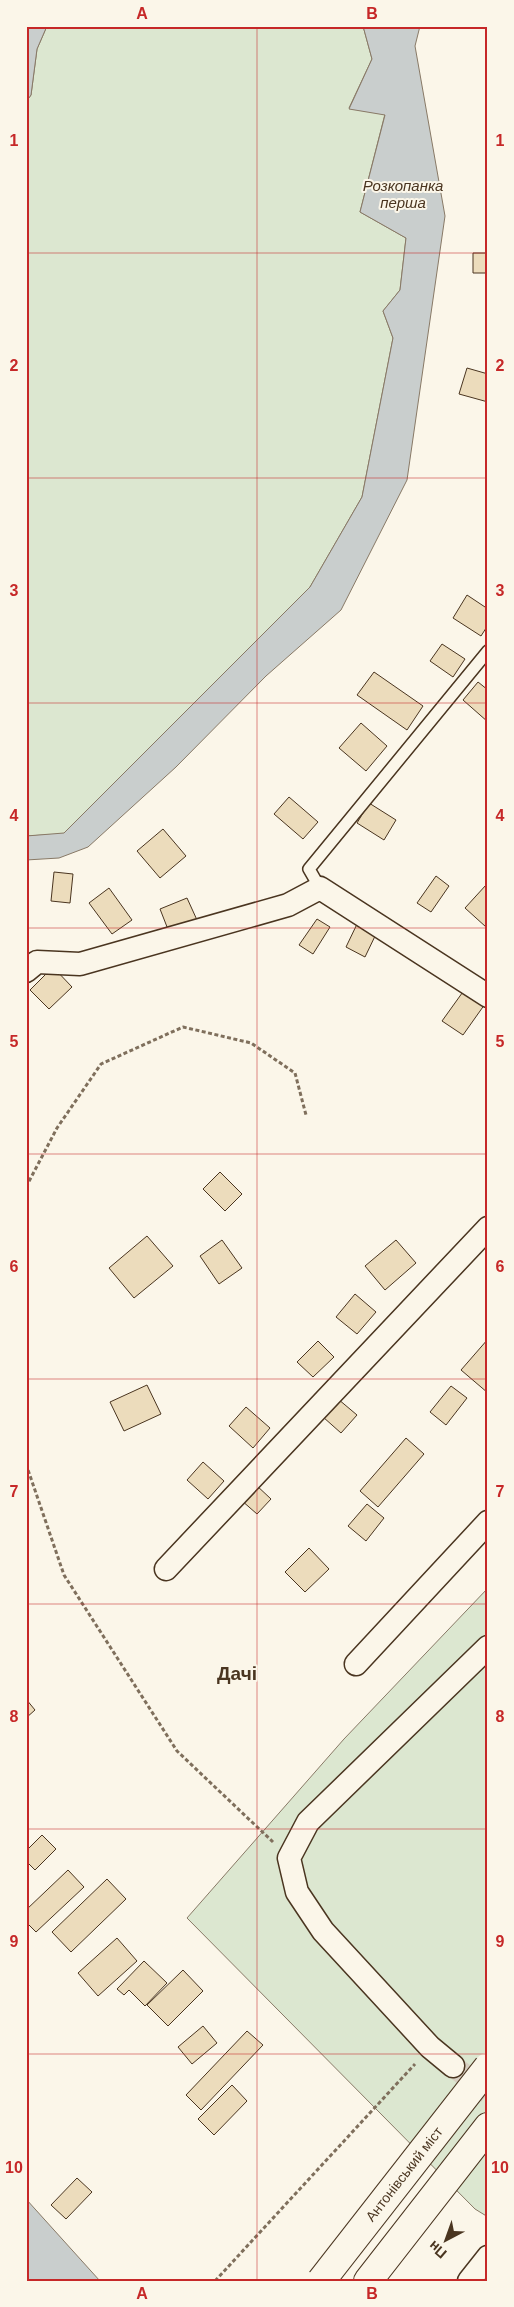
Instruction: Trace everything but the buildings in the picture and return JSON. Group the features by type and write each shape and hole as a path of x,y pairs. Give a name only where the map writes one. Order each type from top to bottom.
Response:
{"highway":[{"name":"Антонівський міст","path":"321,2281 488,2067"},
{"path":"368,2281 488,2127"}],"street":[{"path":"26,971 37,962 80,964 288,905 320,888 485,990"},
{"path":"166,1569 488,1228"},
{"path":"356,1664 488,1522"},
{"path":"453,2066 430,2047 323,1931 296,1892 289,1858 308,1822 488,1647"},
{"path":"469,2281 488,2258"}],"lane":[{"path":"320,888 309,869 488,651"}],"path":[{"path":"26,1187 57,1128 101,1064 183,1027 251,1043 295,1073 306,1115"},
{"path":"26,1464 64,1574 177,1751 289,1858"},
{"path":"215,2281 430,2047"}],"green space":[{"path":"47,26 363,26 372,59 349,108 385,114 360,212 406,238 400,290 383,311 393,338 362,497 310,587 64,834 26,836 26,102 31,95 37,49"},
{"path":"488,1588 488,2217 475,2209 187,1918 344,1739"}],"water":[{"path":"26,26 47,26 37,49 31,95 26,102"},
{"name":"Розкопанка перша","path":"363,26 420,26 415,46 445,216 407,480 341,610 266,676 176,767 88,847 59,858 26,860 26,836 64,833 310,587 362,497 393,338 383,311 400,290 406,238 360,212 385,115 349,109 372,59"},
{"path":"26,2199 100,2281 26,2281"}],"tunnel":[{"path":"453,2066 488,2093"}],"district":[{"name":"Дачі","path":"237,1673"}]}
